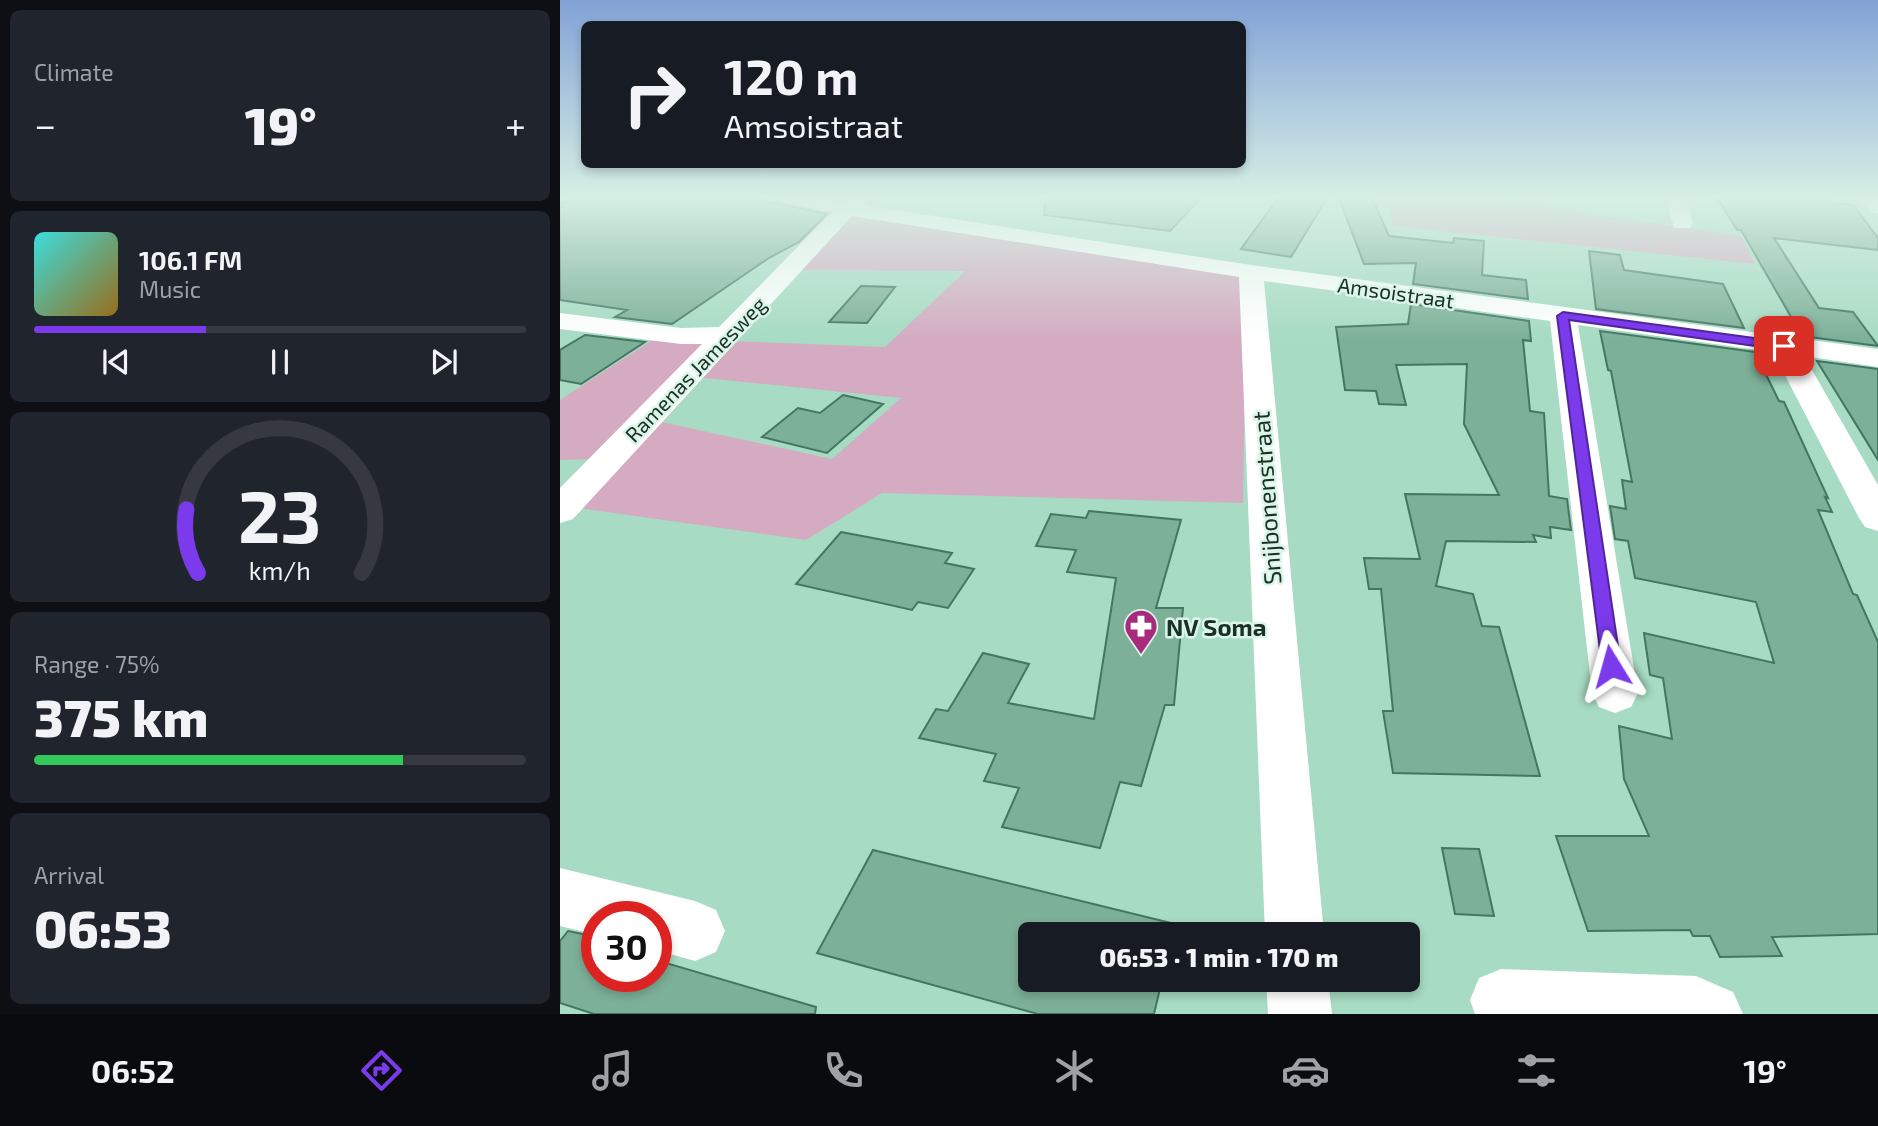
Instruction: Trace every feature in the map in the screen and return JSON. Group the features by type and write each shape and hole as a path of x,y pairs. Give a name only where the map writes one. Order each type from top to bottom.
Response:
{"street":[{"name":"Ramenas Jamesweg","path":"560,510 813,245"},
{"name":"Amsoistraat","path":"1095,245 1251,272 1878,358"},
{"name":"Snijbonenstraat","path":"1251,272 1293,922"},
{"path":"1563,316 1615,693"},
{"path":"560,321 681,335 726,335"},
{"path":"1784,346 1878,517"},
{"path":"560,897 581,902"},
{"path":"1298,992 1300,1014"},
{"path":"1501,1000 1696,1008 1712,1014"}],"shaded area":[{"path":"819,245 1051,245 1238,274 1246,281 1243,503 882,493 806,540 578,508 657,421 832,459 901,398 695,377 729,341 885,347 965,271 796,270"},
{"path":"1578,245 1746,245 1755,264"},
{"path":"657,337 700,342 705,347 600,459 560,460 560,400"}],"building":[{"path":"560,245 793,245 769,258 672,324 615,317 627,310 560,300"},
{"path":"1244,245 1298,245 1291,257 1241,249"},
{"path":"1357,245 1484,245 1482,275 1526,280 1528,299 1413,284 1416,263 1364,264"},
{"path":"1750,245 1779,245 1819,308 1853,312 1878,346 1802,336"},
{"path":"1837,245 1878,245 1878,250"},
{"path":"1589,251 1620,255 1624,270 1723,284 1744,328 1596,309"},
{"path":"861,286 895,287 867,323 829,322"},
{"path":"1411,304 1529,321 1531,341 1523,340 1530,411 1544,413 1549,496 1567,499 1571,530 1550,527 1551,538 1533,535 1536,542 1446,541 1436,586 1473,594 1482,626 1499,627 1540,776 1393,773 1383,711 1393,711 1381,589 1369,589 1364,558 1420,559 1405,494 1499,495 1464,424 1467,364 1396,365 1406,405 1379,404 1376,391 1345,390 1336,327 1408,324"},
{"path":"1600,331 1755,352 1779,401 1784,402 1832,512 1818,510 1853,594 1857,595 1878,642 1878,934 1772,937 1782,956 1720,957 1710,936 1693,936 1690,930 1588,931 1556,836 1649,836 1624,779 1619,726 1672,739 1663,678 1650,675 1644,633 1774,663 1756,602 1635,578 1628,541 1615,539 1610,506 1626,509 1622,480 1632,482 1611,371 1608,370"},
{"path":"585,335 645,342 581,384 560,380 560,350"},
{"path":"1817,361 1878,369 1878,460"},
{"path":"843,395 883,404 827,453 762,437 798,408 820,413"},
{"path":"1089,511 1181,520 1156,608 1183,608 1174,705 1165,705 1141,786 1120,782 1100,848 1002,827 1019,788 984,781 996,754 919,738 936,709 948,711 983,653 1029,664 1008,703 1094,719 1116,578 1067,572 1076,550 1036,546 1051,514 1086,518"},
{"path":"841,532 952,553 945,563 974,569 948,608 918,602 912,610 796,584"},
{"path":"1442,848 1479,849 1494,916 1455,914"},
{"path":"873,850 1167,922 1018,922 1018,992 1159,992 1154,1014 1038,1014 817,953"},
{"path":"568,931 581,934 581,992 672,992 672,965 816,1007 815,1014 594,1014 560,1003 560,941"}],"place":[{"name":"NV Soma","path":"1141,656"}],"route":[{"path":"1611,666 1563,316 1784,346"}]}
